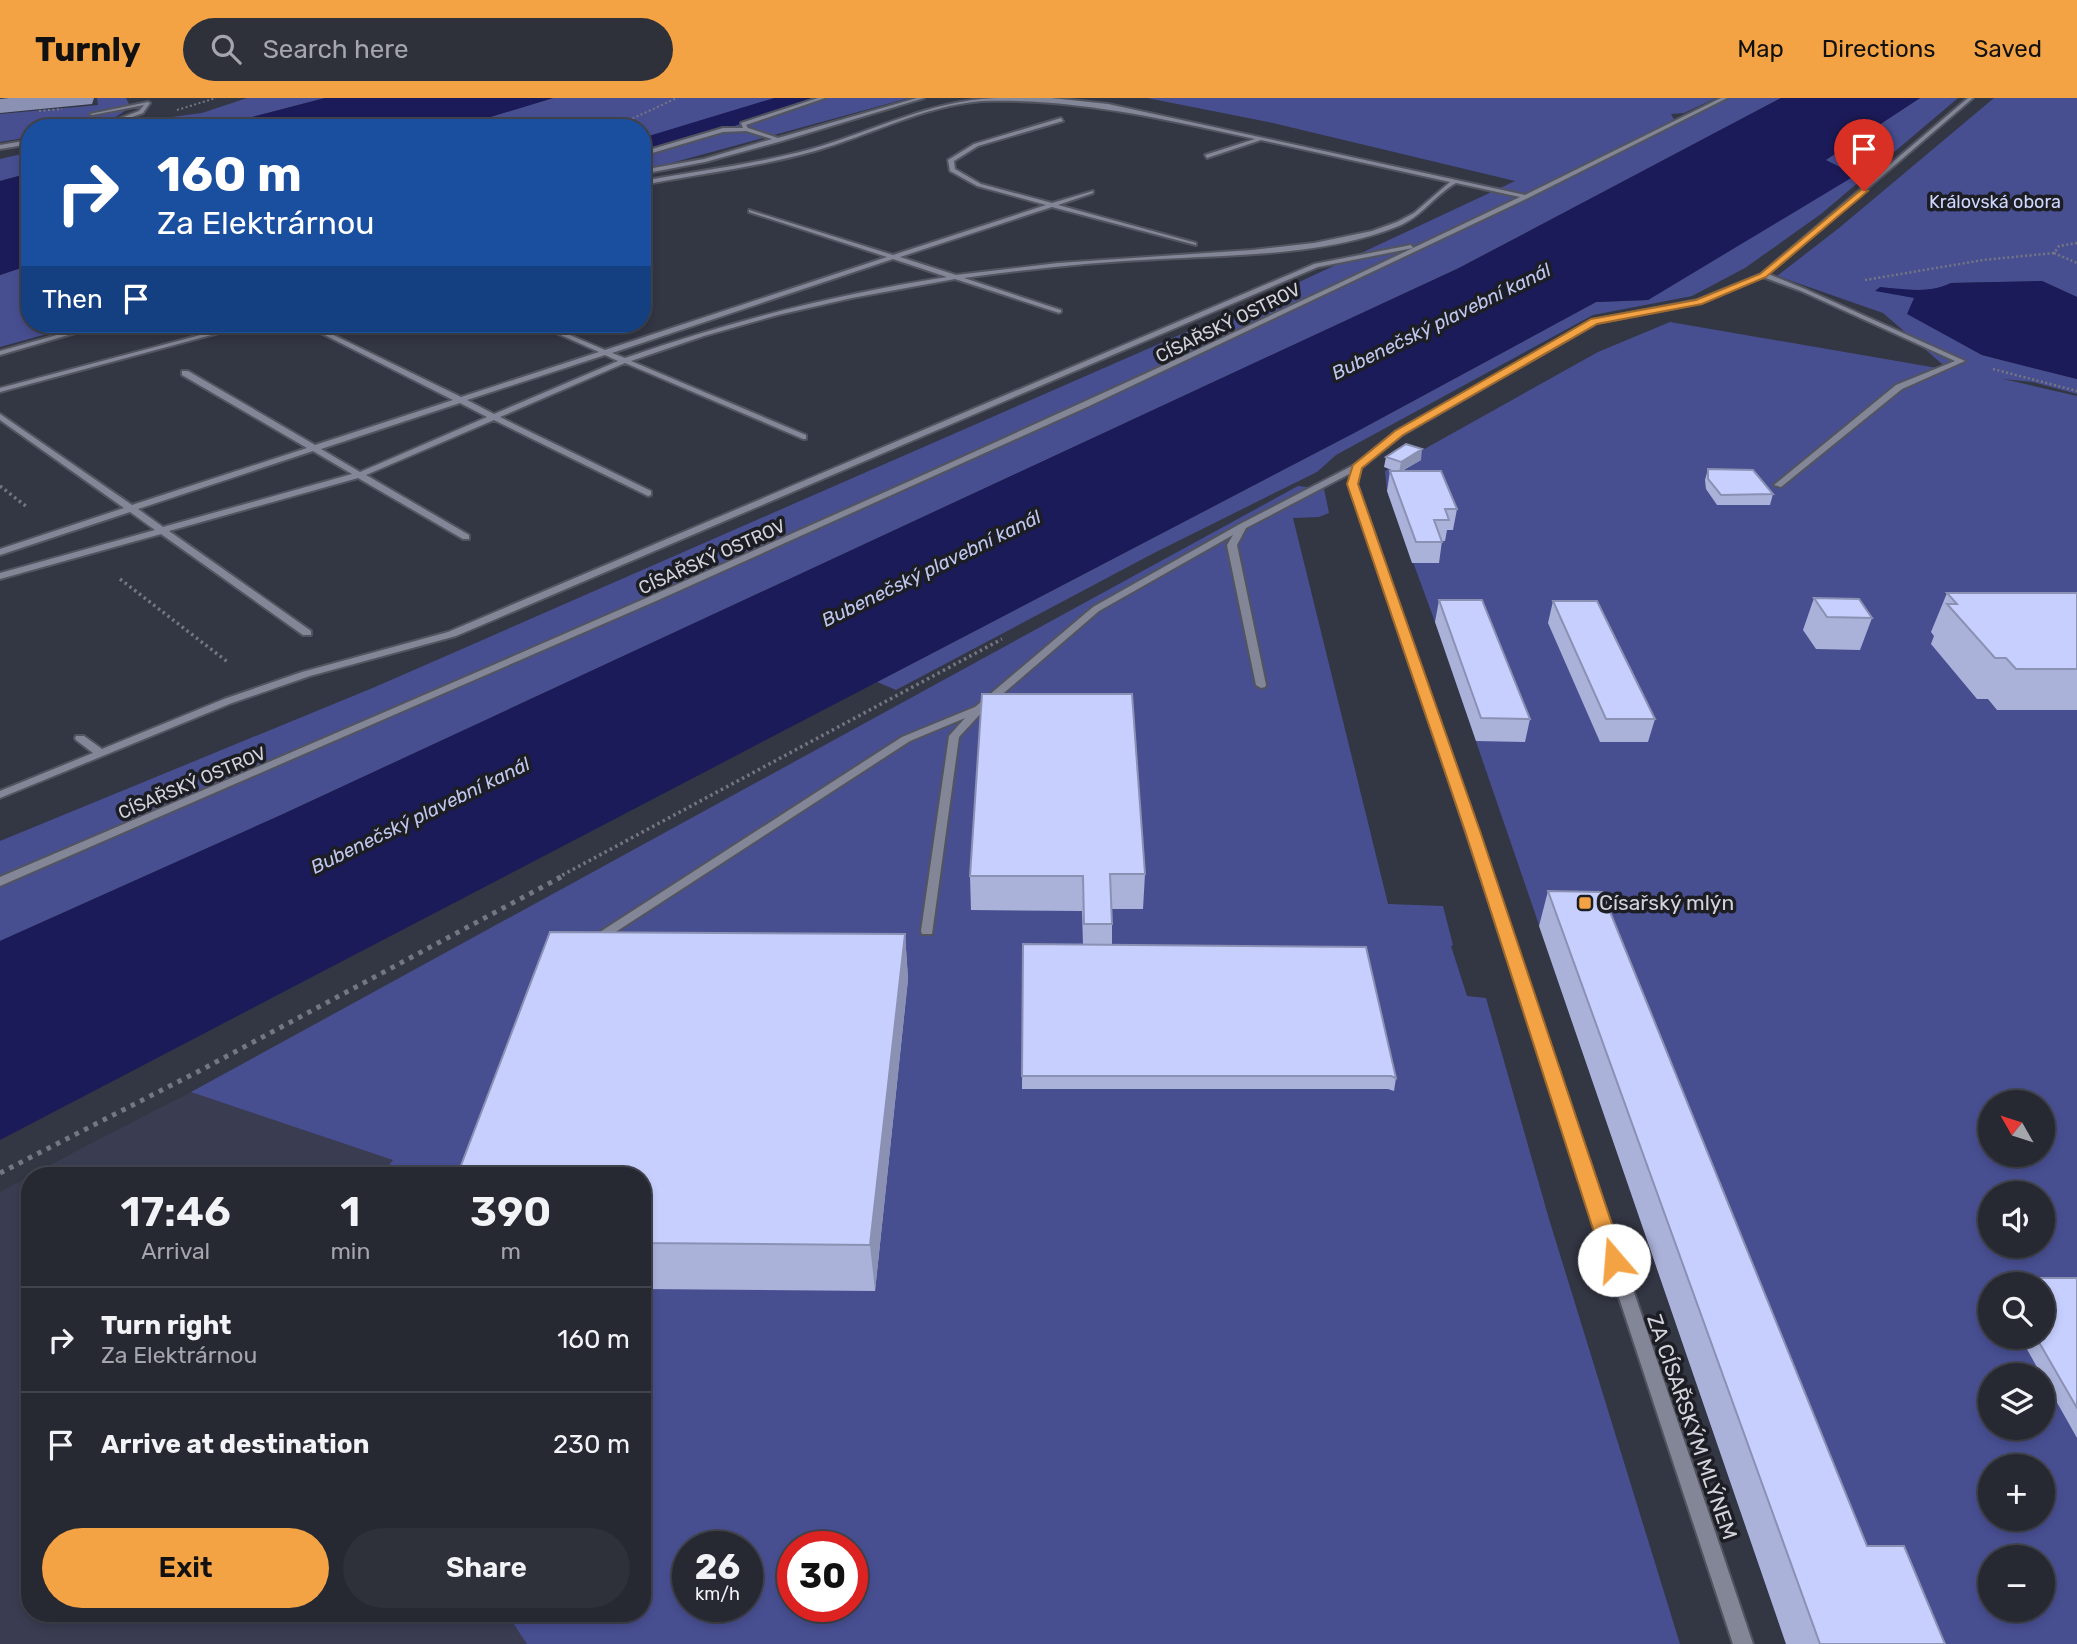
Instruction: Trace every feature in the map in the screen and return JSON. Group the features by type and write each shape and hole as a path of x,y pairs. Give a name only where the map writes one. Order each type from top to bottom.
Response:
{"street":[{"path":"746,129 743,124 760,117 823,98"},
{"path":"651,170 705,160 780,140 922,98"},
{"path":"651,181 786,156 837,143 923,111 998,99 1045,98 1092,103 1526,197"},
{"name":"CÍSAŘSKÝ OSTROV","path":"0,882 569,638 1143,381 1725,98"},
{"path":"928,931 954,736 980,708 1096,609 1243,526 1357,467 1399,433 1595,321 1699,302 1763,275 1971,98"},
{"path":"92,114 147,101"},
{"path":"122,119 141,112 147,101"},
{"path":"1061,120 965,149 951,159 950,165 958,176 967,180 1194,244"},
{"path":"651,151 723,130 746,129 780,140"},
{"path":"1207,156 1260,139"},
{"path":"0,147 21,144"},
{"path":"0,576 359,475 415,454 555,389 626,361 684,340 799,308 955,277 1082,262 1293,247 1354,237 1403,222 1423,209 1438,191 1456,181"},
{"path":"0,552 1091,192"},
{"path":"751,211 1059,311"},
{"name":"CÍSAŘSKÝ OSTROV","path":"0,795 228,701 306,674 452,634 1316,265 1429,244"},
{"path":"1763,275 1803,290 1961,361"},
{"path":"0,353 71,333"},
{"path":"0,390 215,333"},
{"path":"324,333 648,493"},
{"path":"560,333 803,438"},
{"path":"1778,485 1899,387 1961,361"},
{"path":"185,373 466,537"},
{"path":"0,416 307,633"},
{"name":"ZA CÍSAŘSKÝM MLÝNEM","path":"1357,467 1353,484 1743,1644"},
{"path":"1243,526 1232,545 1261,685"},
{"path":"584,946 906,740 980,708"},
{"path":"80,738 101,754"}],"path":[{"path":"181,102 197,103 216,98"},
{"path":"632,119 677,98"},
{"path":"39,111 65,109"},
{"path":"2054,253 2059,247 2077,243"},
{"path":"1803,290 1909,275 1989,257 2054,253 2077,263"},
{"path":"1961,361 2077,391"},
{"path":"0,1173 203,1069 1008,636"}],"shaded area":[{"path":"191,1092 394,1160 388,1167 47,1167"},
{"path":"21,1181 21,1622 512,1622 527,1644 0,1644 0,1192"}],"green space":[{"path":"97,98 126,98 130,106 111,119 21,119 21,138 0,142 0,114 98,105"},
{"path":"247,98 325,98 244,119 161,119 202,113"},
{"path":"553,98 909,98 651,169 651,119 484,119"},
{"path":"1147,98 1716,98 1684,113 1671,114 1675,121 1725,98 1781,98 1459,268 281,815 0,941 0,841 375,687 1280,291 1515,181 1273,123"},
{"path":"1920,98 1958,98 1821,214 1745,268 1692,296 1593,315 1336,455 1317,472 1154,553 896,690 877,682 1354,433 1596,302 1648,300 1855,175 1825,160"},
{"name":"Královská obora","path":"1994,98 2077,98 2077,297 2042,281 1951,283 1934,289 1916,290 1880,287 1915,298 1908,314 1982,355 2077,379 2077,394 2033,382 2003,379 2077,396 2077,1644 1786,1644 1435,622 1387,491 1385,471 1598,352 1670,322 1949,370 1883,313 1777,276 1839,228"},
{"path":"21,154 21,175 0,181 0,159"},
{"path":"21,268 21,333 51,333 0,347 0,275"},
{"path":"1298,486 1324,489 1329,513 1319,517 1293,518 1388,904 1443,906 1453,945 1451,946 1467,996 1486,998 1549,1219 1680,1644 527,1644 512,1622 651,1622 651,1167 388,1167 393,1160 191,1092"}],"water":[{"path":"325,98 553,98 484,119 244,119"},
{"name":"Bubenečský plavební kanál","path":"1781,98 1920,98 1826,160 1856,175 1648,300 1596,302 1354,433 0,1140 0,941 281,815 1459,268"},
{"path":"21,175 21,268 0,275 0,181"},
{"path":"2042,281 2077,297 2077,379 1982,355 1907,314 1914,298 1875,291 1880,287 1925,290 1951,283"}],"building":[{"path":"1406,444 1422,449 1401,462 1386,457"},
{"path":"1708,469 1753,470 1773,494 1721,495 1708,479"},
{"path":"1390,471 1441,471 1457,509 1445,509 1449,520 1434,520 1442,542 1416,542"},
{"path":"1947,593 2077,593 2077,669 2016,669 2006,658 1995,658 1947,604 1957,604"},
{"path":"1814,598 1859,599 1872,618 1827,617"},
{"path":"1439,600 1482,600 1530,719 1481,718"},
{"path":"1553,601 1597,601 1655,719 1606,719"},
{"path":"982,694 1132,694 1145,874 1110,874 1112,924 1084,924 1083,876 970,876"},
{"path":"1548,891 1602,892 1867,1546 1904,1546 1945,1644 1820,1644"},
{"path":"550,932 905,934 870,1245 651,1243 651,1167 460,1167"},
{"path":"1023,944 1366,947 1396,1078 1022,1076"},
{"path":"2055,1278 2077,1278 2077,1408 2055,1370 2055,1363 2051,1363 2043,1349 2055,1349"}],"waterway":[{"path":"651,144 799,98"}],"place":[{"name":"Císařský mlýn","path":"1585,903"}],"route":[{"path":"1614,1260 1472,831 1353,484 1357,467 1399,433 1595,321 1699,302 1763,275 1864,191"}]}
